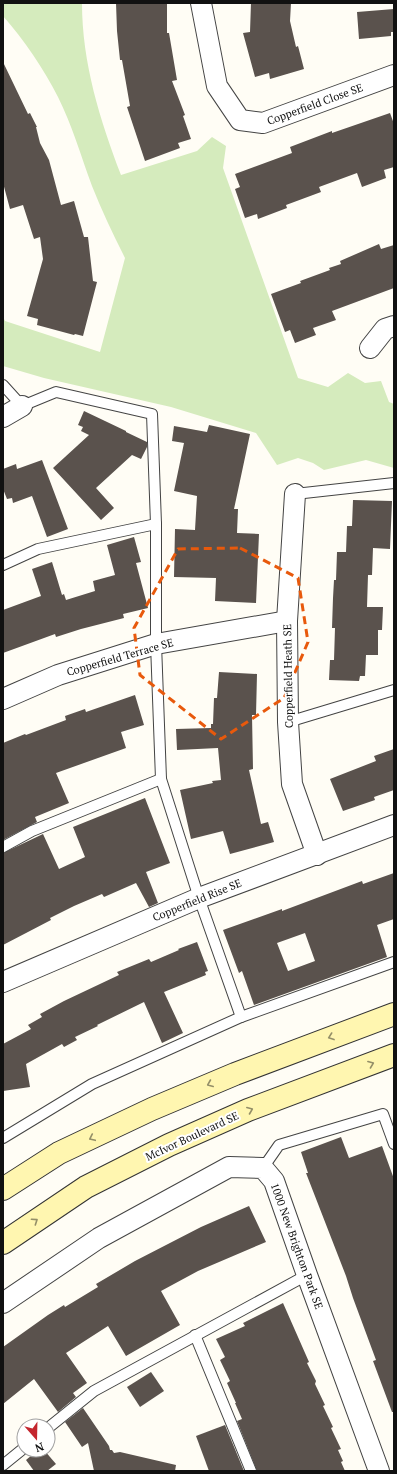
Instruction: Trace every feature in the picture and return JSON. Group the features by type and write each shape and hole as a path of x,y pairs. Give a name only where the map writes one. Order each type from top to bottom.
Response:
{"main road":[{"path":"3,1189 59,1153 152,1109 235,1074 394,1014"},
{"name":"McIvor Boulevard SE","path":"3,1242 86,1187 169,1145 248,1110 394,1055"}],"street":[{"name":"Copperfield Close SE","path":"201,3 217,86 240,120 263,123 394,75"},
{"path":"370,348 385,330 394,326"},
{"path":"3,417 22,406"},
{"name":"Copperfield Heath SE","path":"295,494 287,621 288,722 292,784 317,855"},
{"name":"Copperfield Terrace SE","path":"3,699 58,675 156,644 287,621"},
{"name":"Copperfield Rise SE","path":"3,982 199,898 394,825"},
{"path":"3,1303 99,1238 229,1167 263,1168"},
{"name":"1000 New Brighton Park SE","path":"263,1168 274,1181 307,1275 380,1471"}],"lane":[{"path":"3,385 22,406 56,392 152,414 156,524 156,644 161,779 199,898 241,1017"},
{"path":"295,494 394,483"},
{"path":"3,565 38,549 156,524"},
{"path":"288,722 394,690"},
{"path":"3,847 32,831 161,779"},
{"path":"3,1138 92,1084 241,1017 394,962"},
{"path":"263,1168 279,1145 383,1114 394,1144"},
{"path":"56,1422 94,1391 307,1275"},
{"path":"195,1335 251,1471"},
{"path":"3,1465 16,1454"}],"highlighted area":[{"path":"240,548 298,578 308,642 284,698 221,739 140,675 134,628 178,549"}],"green space":[{"path":"3,3 82,3 85,47 89,69 99,112 121,175 197,151 212,137 226,146 223,168 298,378 328,387 348,373 365,383 381,381 389,402 394,404 394,468 366,460 324,470 313,463 298,458 277,465 256,433 171,407 44,378 3,366 3,317 5,321 100,352 125,258 92,186 72,130 58,97 33,55 3,16"}],"building":[{"path":"116,3 167,3 167,33 169,33 177,80 172,81 185,115 183,116 191,139 178,143 180,148 145,161 127,107 130,106 122,60 120,60"},
{"path":"251,3 291,3 290,21 296,47 298,46 304,69 270,79 269,73 255,77 243,33 250,32"},
{"path":"394,9 394,32 391,32 391,36 359,39 357,12"},
{"path":"3,62 28,114 30,113 37,127 40,143 49,160 61,205 74,201 84,237 88,237 93,281 97,282 83,336 37,325 38,319 27,316 43,259 40,237 34,239 23,205 10,209 3,183"},
{"path":"390,113 394,124 394,167 384,170 386,178 362,187 357,173 319,187 321,192 286,205 287,208 258,219 257,214 245,218 235,189 240,187 235,174 292,153 290,147 332,131 332,133"},
{"path":"379,244 381,249 394,245 394,288 332,311 336,320 313,328 316,335 295,343 290,330 285,332 271,294 330,270 329,268 341,264 340,261"},
{"path":"84,411 147,442 147,447 141,459 132,455 96,488 114,508 101,520 53,468 89,435 81,431 83,427 78,425"},
{"path":"209,425 250,434 234,509 238,509 237,533 259,534 256,603 215,601 216,578 174,577 175,529 195,530 197,496 174,491 184,443 172,441 174,426 207,432"},
{"path":"42,460 68,529 47,537 32,496 13,503 12,498 7,499 3,489 3,469 16,464 17,469"},
{"path":"353,500 392,501 390,549 373,548 372,575 368,575 367,607 383,607 382,630 378,630 378,655 366,655 365,676 360,676 359,681 329,680 330,660 334,660 335,628 332,628 337,552 346,552 347,526 352,526"},
{"path":"134,537 141,562 136,563 148,608 123,614 124,618 56,637 55,634 3,653 3,610 41,596 32,569 52,562 62,595 64,594 66,600 95,591 93,581 115,575 107,545"},
{"path":"219,672 257,674 256,715 252,715 253,769 249,770 261,824 268,822 274,842 230,854 223,831 191,839 180,790 221,780 218,748 177,750 176,729 211,728 211,724 213,724 214,698 217,698"},
{"path":"135,695 144,725 121,732 126,748 56,773 69,803 35,817 37,822 3,840 3,743 66,720 65,716 85,709 86,712"},
{"path":"394,749 394,790 374,797 375,800 343,811 330,779 376,761 374,756"},
{"path":"145,798 170,863 146,872 158,903 149,907 136,883 104,897 102,894 74,906 3,945 3,853 43,834 59,869 85,857 73,827"},
{"path":"394,873 394,919 377,925 387,957 254,1005 242,971 239,973 223,930 282,909 282,911 362,881 363,884","holes":["305,933 315,961 288,971 277,943"]},
{"path":"197,942 208,971 205,972 206,975 164,992 183,1033 162,1043 144,1002 75,1037 77,1040 64,1047 62,1044 26,1064 30,1087 3,1091 3,1044 31,1029 28,1025 42,1017 40,1014 119,975 117,972 149,959 151,962"},
{"path":"341,1137 349,1158 382,1146 394,1179 394,1412 392,1412 373,1361 376,1360 346,1276 306,1173 308,1173 301,1152"},
{"path":"249,1206 266,1242 198,1271 161,1291 180,1325 126,1356 108,1326 66,1353 87,1383 73,1393 76,1397 58,1412 34,1379 3,1404 3,1347 48,1315 64,1305 65,1307 98,1287 96,1284 135,1261 201,1227"},
{"path":"283,1303 309,1362 307,1363 325,1405 323,1406 333,1427 331,1428 341,1449 338,1450 343,1461 341,1462 345,1471 257,1471 237,1421 242,1419 227,1383 230,1381 220,1360 225,1357 216,1339 245,1326 243,1323"},
{"path":"151,1372 164,1391 140,1407 127,1387"},
{"path":"83,1408 109,1446 110,1450 114,1453 120,1452 176,1465 175,1471 94,1471 88,1443 82,1447 65,1422"},
{"path":"225,1425 244,1471 209,1471 196,1436"},
{"path":"28,1458 51,1458 56,1464 47,1471 34,1471 26,1460"}]}
